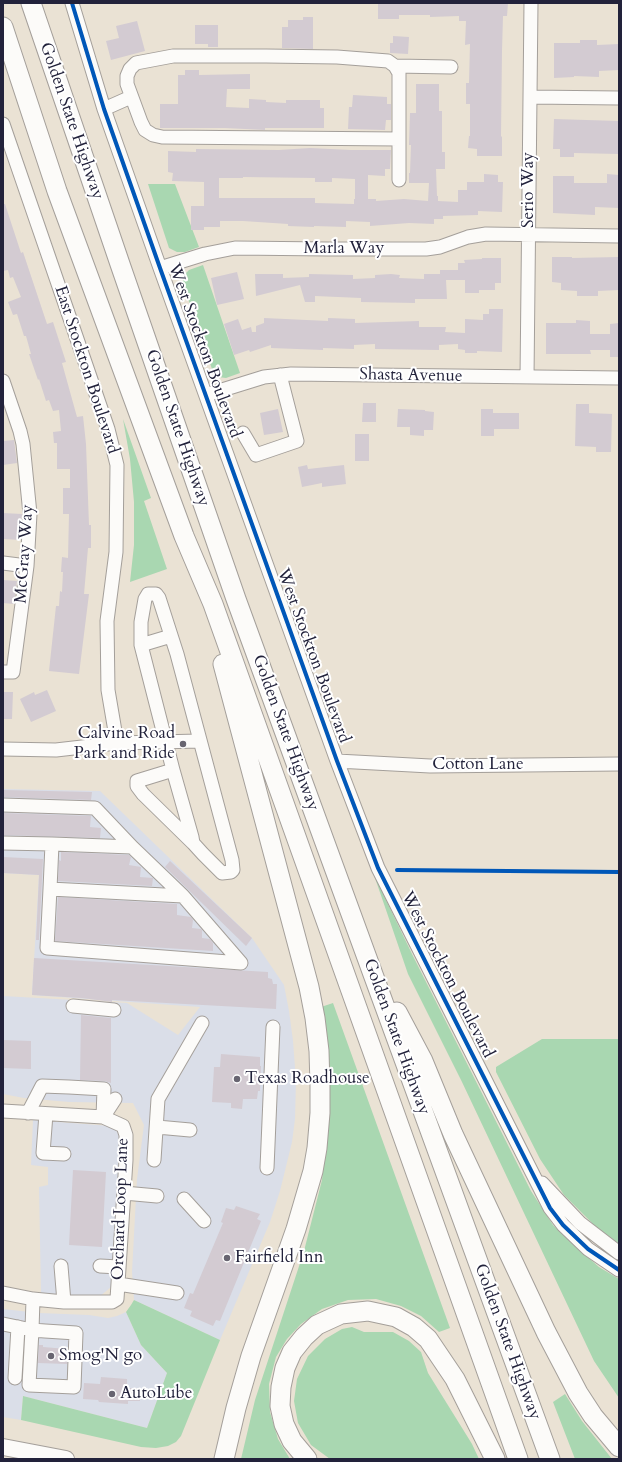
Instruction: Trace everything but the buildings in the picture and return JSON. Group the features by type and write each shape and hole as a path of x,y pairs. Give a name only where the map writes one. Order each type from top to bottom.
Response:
{"highway":[{"name":"Golden State Highway","path":"31,3 236,599 550,1459"},
{"name":"Golden State Highway","path":"3,27 57,191 91,286 184,536 213,604 518,1459"},
{"path":"213,604 222,663 309,987 316,1025 320,1086 319,1127 313,1171 296,1229 251,1356 236,1408 224,1459"},
{"path":"360,940 423,1061 453,1134 546,1332 578,1393 593,1416 619,1448"},
{"path":"307,1459 292,1441 284,1424 280,1406 280,1387 285,1368 292,1352 304,1337 317,1325 341,1314 368,1311 396,1317 414,1327 428,1339 455,1379 495,1459"}],"main road":[{"path":"3,1447 66,1459"}],"street":[{"name":"West Stockton Boulevard","path":"72,3 104,109 160,268 337,761 378,868 550,1208 564,1225 588,1249 619,1270"},
{"name":"Serio Way","path":"527,377 531,3"},
{"path":"399,139 152,135 145,130 131,97 127,84 127,76 130,69 136,64 144,61 173,56 337,57 388,61 395,66 399,73 400,180"},
{"path":"395,66 451,67"},
{"path":"104,109 131,97"},
{"path":"530,97 619,98"},
{"name":"East Stockton Boulevard","path":"3,124 108,429 117,465 116,552 107,620 108,690 117,743"},
{"name":"Marla Way","path":"160,268 211,252 235,248 328,250 426,249 440,247 486,234 619,236"},
{"path":"243,433 256,455 298,441 280,375"},
{"name":"Shasta Avenue","path":"206,395 264,377 280,375 619,378"},
{"name":"McGray Way","path":"3,381 8,410 23,444 29,496 30,531 27,566 13,672 3,672"},
{"path":"3,563 27,566"},
{"path":"173,770 137,781 137,786 143,794 222,873 231,872 233,870 232,860 171,636 159,598 156,594 148,594 145,599 141,622 141,645 193,843"},
{"path":"141,645 171,636"},
{"path":"3,749 56,750 117,743 199,741"},
{"name":"Cotton Lane","path":"337,761 430,766 619,764"},
{"path":"3,805 95,808 132,847 183,896 241,963 47,948 52,844"},
{"path":"3,843 132,847"},
{"path":"50,888 183,896"},
{"path":"73,1006 114,1010"},
{"path":"154,1160 158,1099 202,1023"},
{"path":"267,1168 273,1027"},
{"path":"28,1113 42,1086 69,1087 104,1090 103,1117"},
{"path":"103,1117 115,1098"},
{"name":"Orchard Loop Lane","path":"3,1111 103,1117 123,1126 126,1134 124,1194 117,1298 112,1302 64,1302 3,1294"},
{"path":"46,1114 43,1153 64,1154"},
{"path":"157,1127 190,1130"},
{"name":"West Stockton Boulevard","path":"535,1176 580,1223 619,1253"},
{"path":"124,1194 157,1196"},
{"path":"184,1199 204,1222"},
{"path":"61,1266 64,1302"},
{"path":"100,1266 119,1267"},
{"path":"118,1284 177,1293"},
{"path":"3,1324 32,1330 76,1333 74,1387 29,1385 32,1330 33,1299"},
{"path":"15,1378 18,1327"}],"shaded area":[{"path":"3,789 100,791 252,938 284,985 293,1041 296,1081 295,1119 292,1142 280,1191 270,1222 220,1340 134,1300 132,1272 137,1179 144,1125 133,1103 69,1102 24,1098 3,1094 3,996 127,1003 178,1035 200,1007 32,995 39,875 3,873"},
{"path":"33,1120 111,1126 117,1131 121,1138 111,1287 99,1297 41,1294 39,1187 48,1185 48,1167 31,1165"},
{"path":"3,1309 39,1313 89,1315 108,1318 126,1312 141,1345 167,1373 147,1428 23,1396 21,1420 3,1417"}],"green space":[{"path":"148,184 175,184 199,247 185,252 177,252 169,248"},
{"path":"203,265 240,373 226,378 218,377 213,372 183,284 183,276 189,270"},
{"path":"123,419 151,498 144,501 167,569 130,582 134,545 134,502 130,459"},
{"path":"374,875 531,1191 553,1225 599,1267 619,1279 619,1398 594,1361 462,1082 408,974"},
{"path":"333,1003 450,1328 439,1332 421,1316 401,1306 376,1299 348,1300 322,1309 301,1324 287,1339 276,1357 269,1384 270,1412 278,1439 290,1459 241,1459 255,1400 304,1251 322,1180 326,1137 321,1007"},
{"path":"542,1039 619,1039 619,1244 594,1225 564,1195 540,1159 496,1072 496,1067"},
{"path":"134,1300 220,1340 181,1436 176,1442 168,1446 156,1448 141,1447 21,1420 23,1396 147,1428 167,1373 141,1345 126,1312"},
{"path":"352,1327 364,1332 393,1332 409,1341 421,1352 428,1373 472,1444 479,1459 330,1459 311,1445 298,1423 294,1401 297,1379 308,1356 325,1339 342,1329"},
{"path":"565,1394 582,1421 612,1459 575,1459 553,1402"}],"cycle path":[{"path":"72,3 104,109 160,268 337,761 378,868 550,1208 563,1225 588,1249 619,1270"},
{"path":"397,870 619,872"}],"place":[{"name":"Calvine Road Park and Ride","path":"183,744"},
{"name":"Texas Roadhouse","path":"237,1079"},
{"name":"Fairfield Inn","path":"227,1258"},
{"name":"Smog'N go","path":"51,1356"},
{"name":"AutoLube","path":"112,1394"}]}
